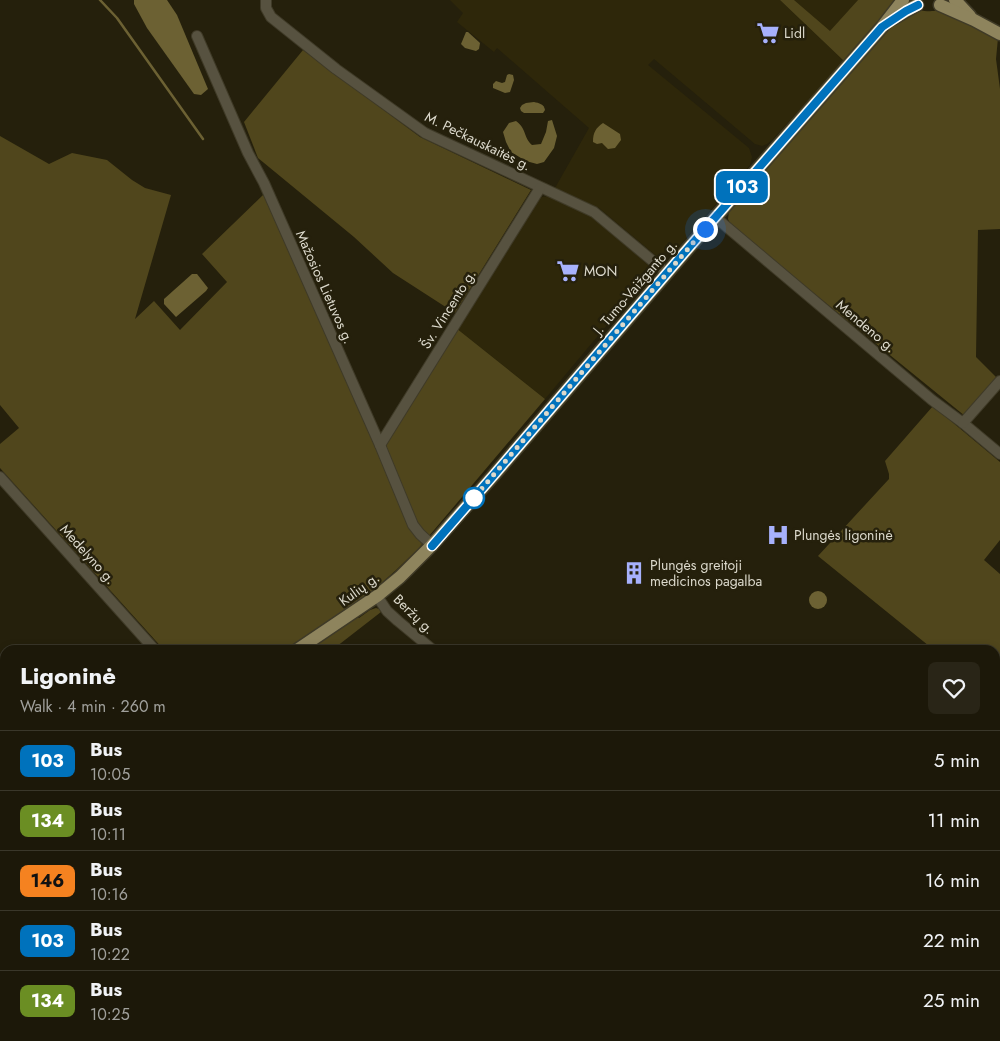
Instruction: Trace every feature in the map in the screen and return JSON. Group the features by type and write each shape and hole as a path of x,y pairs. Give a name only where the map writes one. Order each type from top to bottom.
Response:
{"main road":[{"name":"J. Tumo-Vaižganto g.","path":"432,546 715,217 882,27 903,0"},
{"path":"955,0 974,20"},
{"name":"J. Tumo-Vaižganto g.","path":"882,27 906,11 915,2"},
{"path":"915,2 929,8 943,3 1000,34"},
{"name":"Kulių g.","path":"304,645 377,596 432,546"}],"street":[{"name":"M. Pečkauskaitės g.","path":"266,0 266,8 271,17 336,69 425,133 594,212 667,273"},
{"name":"Mažosios Lietuvos g.","path":"196,36 248,153 264,183 380,445 413,525 432,546"},
{"name":"Šv. Vincento g.","path":"380,445 540,188"},
{"name":"Mendeno g.","path":"715,217 932,400 1000,454"},
{"path":"963,423 1000,381"},
{"name":"Medelyno g.","path":"0,477 151,645"},
{"name":"Beržų g.","path":"377,596 398,622 426,645"}],"shaded area":[{"path":"134,0 167,0 177,15 208,89 201,95 194,94 147,28 134,4"},
{"path":"450,0 780,0 844,61 772,140 762,146 755,144 654,59 648,65 749,148 752,157 750,165 675,251 661,258 599,208 555,188 589,128 497,48 494,52 457,22 463,13"},
{"path":"780,0 794,0 830,31 858,0 898,0 844,61"},
{"path":"794,0 858,0 830,32"},
{"path":"946,11 998,38 996,59 1000,89 1000,229 978,230 976,357 998,379 965,416 731,226 728,219 729,211 886,28 907,13"},
{"path":"466,32 480,43 479,49 476,51 465,48 461,44"},
{"path":"303,50 420,137 531,190 455,313 393,273 354,237 258,158 244,122"},
{"path":"509,74 513,75 514,80 510,92 505,93 493,88 493,84 496,81 505,82"},
{"path":"534,102 544,106 545,110 543,113 524,113 521,111 522,105"},
{"path":"552,120 557,136 554,148 544,162 537,164 526,161 511,152 503,132 509,123 516,121 524,130 527,139 532,145 541,144 548,121"},
{"path":"603,123 620,134 621,140 615,148 608,149 602,143 597,144 593,142 595,131"},
{"path":"0,136 49,164 72,153 107,160 145,188 171,195 135,319 154,301 180,330 227,282 202,254 264,194 379,453 456,328 545,399 418,549 377,587 295,645 159,645 0,468 0,444 19,428 0,405"},
{"path":"550,196 593,217 648,265 649,270 648,276 545,399 456,328 536,200"},
{"path":"192,274 197,274 208,288 176,317 164,304 164,299"},
{"path":"933,406 1000,462 1000,540 984,560 1000,574 1000,645 928,645 818,556 889,479 885,461"},
{"path":"818,591 824,594 827,600 824,606 818,609 812,606 809,600 812,594"},
{"path":"376,608 381,612 338,645 315,645 357,617 359,618"}],"waterway":[{"path":"100,0 117,18 203,139"}],"bus line":[{"name":"103","path":"432,546 882,27 918,5"}],"place":[{"name":"Lidl","path":"768,33"},
{"name":"MON","path":"568,271"},
{"name":"Plungės ligoninė","path":"778,535"},
{"name":"Plungės greitoji medicinos pagalba","path":"634,573"}],"route":[{"path":"474,498 472,500 705,229"}]}
